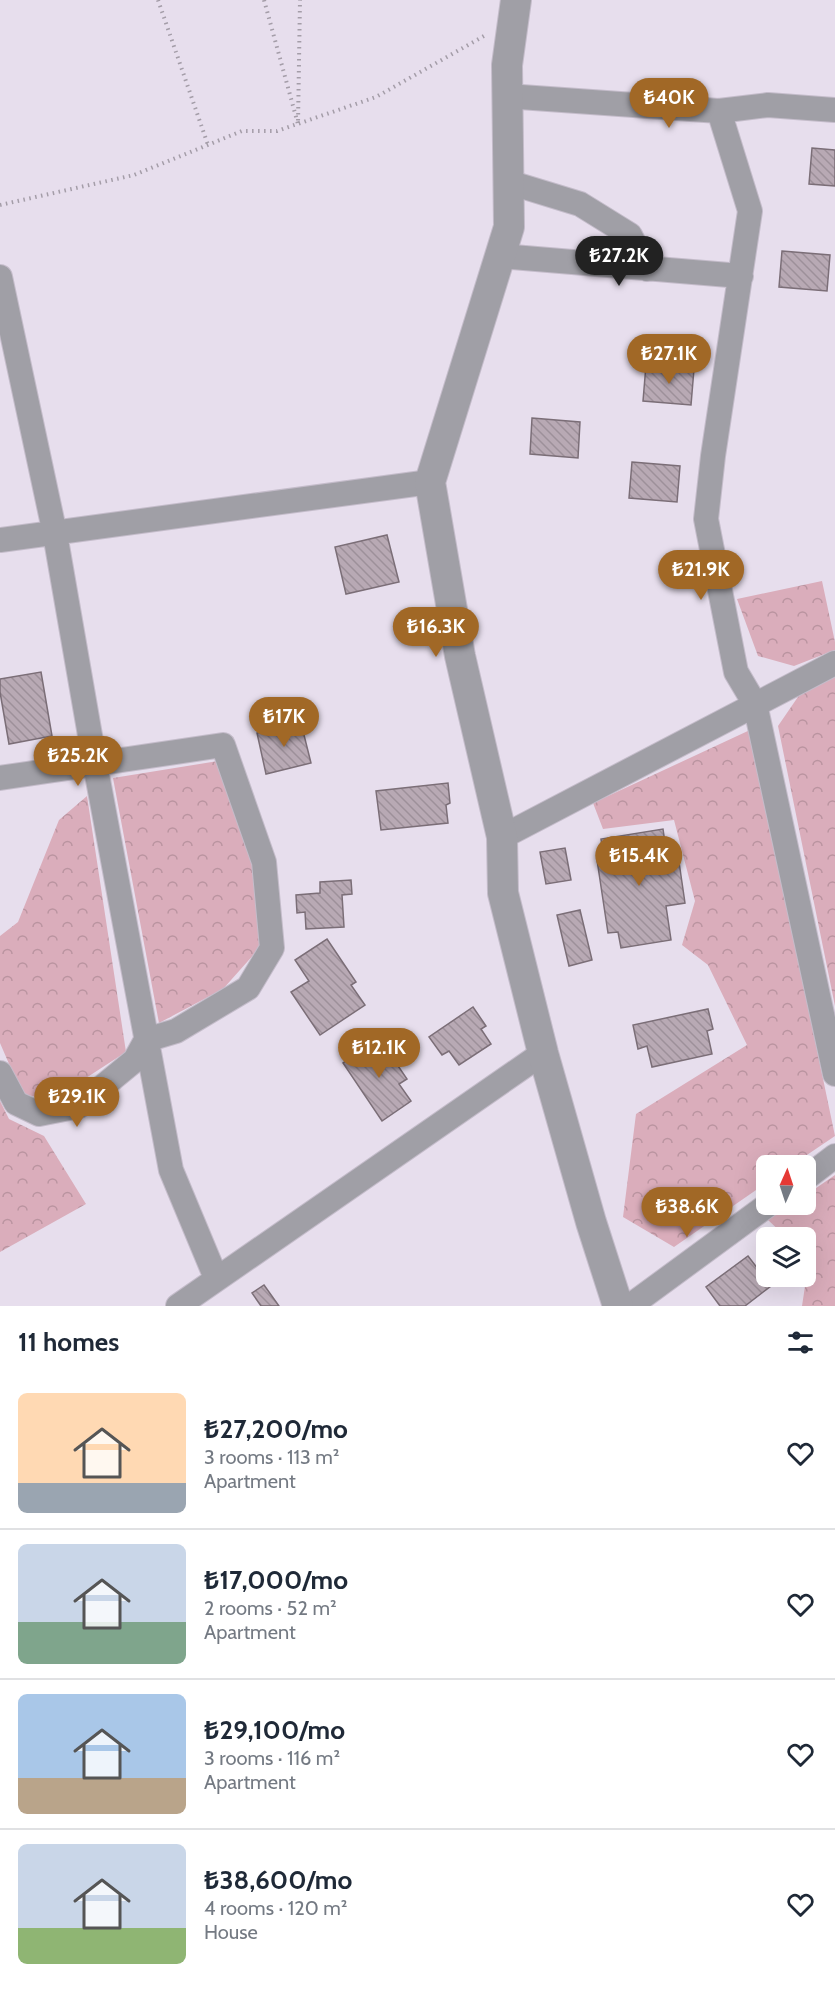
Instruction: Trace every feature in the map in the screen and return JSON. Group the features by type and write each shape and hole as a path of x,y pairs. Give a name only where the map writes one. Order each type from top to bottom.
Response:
{"street":[{"path":"515,10 507,65 506,96 509,227 430,482 460,656 501,837 503,893 543,1053 591,1222 618,1306"},
{"path":"506,96 719,111 768,105 835,110"},
{"path":"719,111 750,211 713,456 706,519 736,672 755,704 835,1074"},
{"path":"508,182 580,204 630,235 647,268"},
{"path":"500,256 741,276"},
{"path":"0,277 55,534 95,764 171,1170 216,1278"},
{"path":"0,540 430,482"},
{"path":"501,837 835,663"},
{"path":"0,778 223,746 264,862 272,948 248,987 176,1031 146,1040 135,1060 79,1106 39,1114 16,1103 0,1073"},
{"path":"178,1306 543,1053"},
{"path":"816,1170 835,1156"},
{"path":"630,1306 756,1214"}],"path":[{"path":"158,0 208,145"},
{"path":"264,0 298,124"},
{"path":"298,124 300,0"},
{"path":"0,205 134,175 242,131 277,131 376,97 515,10"}],"green space":[{"path":"822,581 835,650 794,666 758,656 737,599"},
{"path":"835,675 835,1006 778,726 802,691"},
{"path":"750,730 835,1136 807,1155 756,1155 756,1190 674,1247 623,1217 636,1114 747,1045 708,965 682,945 695,901 674,820 603,829 593,803"},
{"path":"218,761 253,867 264,943 223,989 159,1023 113,778"},
{"path":"87,796 126,1052 52,1100 22,1094 0,1043 0,936 18,922 59,820"},
{"path":"0,1101 9,1119 44,1136 86,1204 0,1252"},
{"path":"835,1175 835,1306 802,1306 805,1287 816,1287 816,1227 775,1227 768,1220 776,1215 816,1215 816,1188"}],"building":[{"path":"812,148 835,150 835,186 809,184"},
{"path":"782,251 830,255 827,291 779,287"},
{"path":"646,365 694,369 691,405 643,401"},
{"path":"532,418 580,422 578,458 530,454"},
{"path":"632,462 680,466 677,502 629,498"},
{"path":"387,535 399,582 346,594 335,547"},
{"path":"41,672 52,736 9,744 0,679"},
{"path":"301,723 311,763 266,774 257,733"},
{"path":"448,783 450,803 446,805 448,823 381,830 376,791"},
{"path":"663,829 668,863 679,862 685,903 666,906 671,940 621,948 618,932 608,933 597,860 604,859 601,839"},
{"path":"565,848 571,880 546,884 540,852"},
{"path":"351,880 352,894 342,895 344,927 306,929 305,912 297,913 296,895 320,893 320,882"},
{"path":"580,910 592,960 569,966 557,915"},
{"path":"327,939 356,982 351,985 365,1005 320,1035 291,992 309,981 295,960"},
{"path":"473,1007 486,1026 481,1029 491,1044 459,1065 449,1051 442,1055 429,1037"},
{"path":"708,1009 713,1029 707,1031 712,1054 652,1067 647,1046 638,1049 633,1025"},
{"path":"379,1038 407,1079 399,1084 411,1101 382,1121 343,1063"},
{"path":"748,1256 756,1266 756,1287 770,1287 745,1306 720,1306 706,1287"},
{"path":"264,1285 279,1306 261,1306 252,1293"}]}
